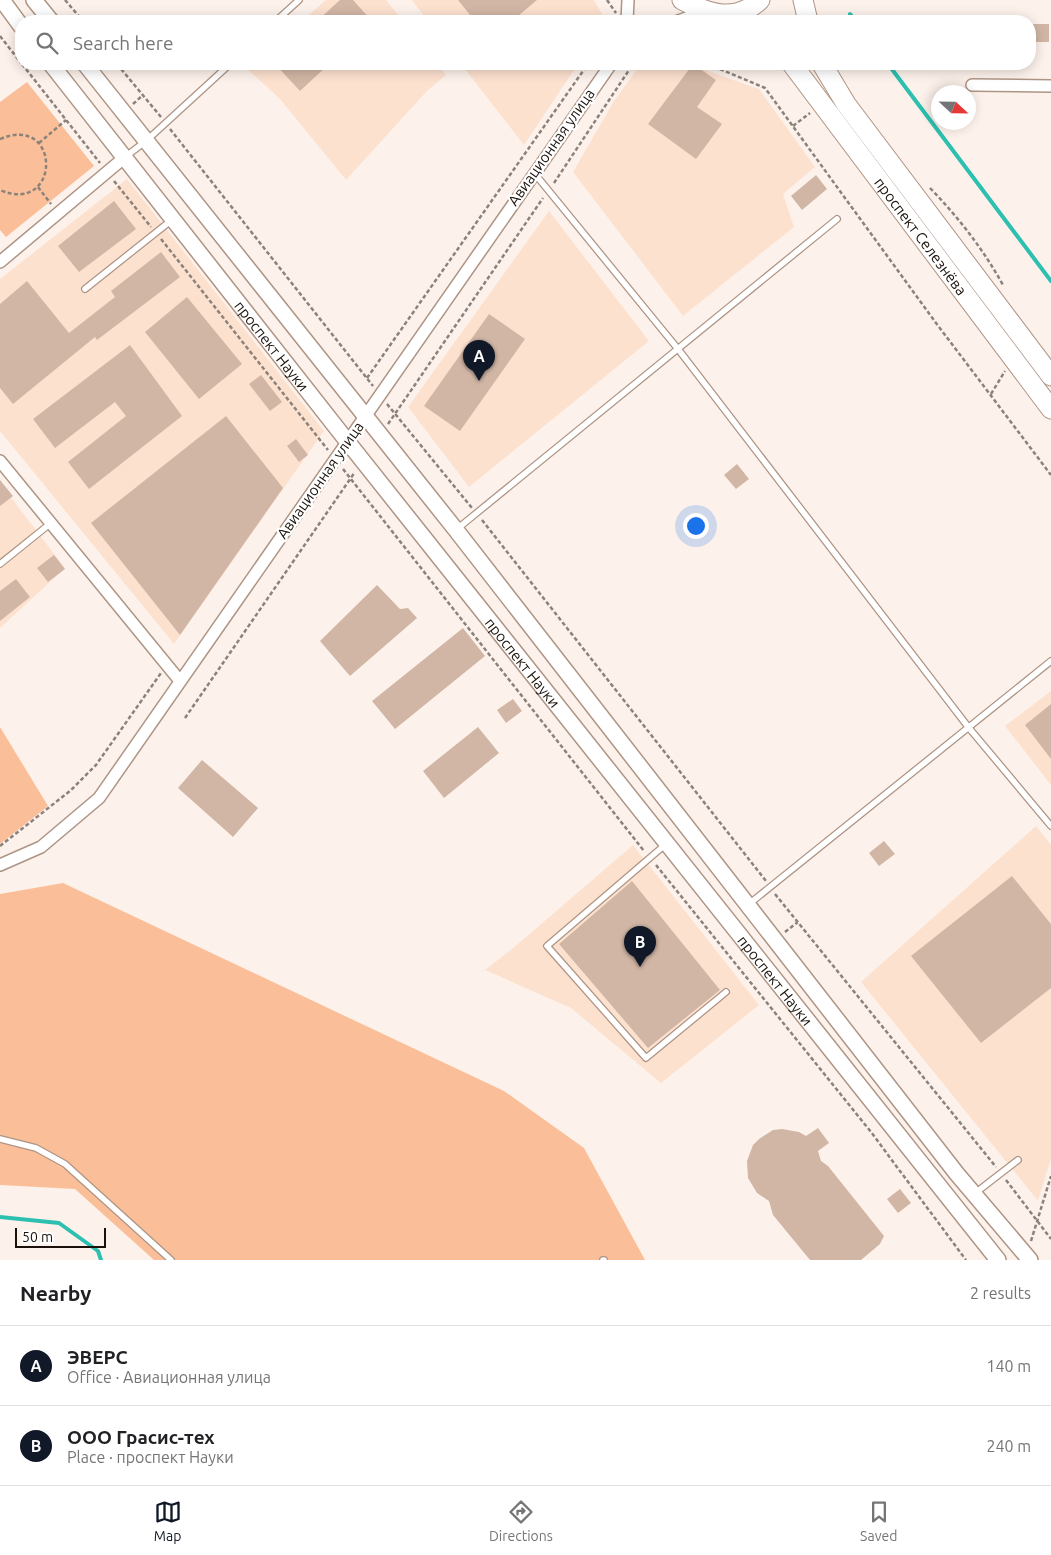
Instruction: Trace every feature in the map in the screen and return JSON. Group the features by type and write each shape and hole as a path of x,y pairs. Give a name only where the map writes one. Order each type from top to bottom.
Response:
{"main road":[{"path":"682,0 717,15"},
{"path":"724,15 738,12 760,0"},
{"path":"803,0 807,15"},
{"name":"проспект Селезнёва","path":"797,70 1051,409"},
{"name":"проспект Селезнёва","path":"826,70 846,104 1051,376"}],"street":[{"path":"2,0 15,18"},
{"path":"34,0 46,15"},
{"path":"624,15 628,0"},
{"name":"проспект Науки","path":"56,70 666,844 998,1260"},
{"name":"проспект Науки","path":"89,70 456,530 974,1194 1028,1258"},
{"name":"Авиационная улица","path":"0,865 41,847 99,798 533,172 607,70"},
{"path":"976,85 1051,86"},
{"path":"0,262 125,157"},
{"path":"0,461 180,681"}],"lane":[{"path":"283,15 299,0"},
{"path":"125,157 146,141 223,70"},
{"path":"533,172 678,348 969,728 1051,826"},
{"path":"85,289 173,219"},
{"path":"456,530 475,512 837,219"},
{"path":"0,564 51,523"},
{"path":"747,905 1051,661"},
{"path":"666,844 547,946 646,1058 726,992"},
{"path":"0,1138 36,1148 65,1164 170,1260"},
{"path":"974,1194 1018,1160"}],"path":[{"path":"65,0 78,15"},
{"path":"607,0 619,15"},
{"path":"0,36 15,54"},
{"path":"27,70 650,858 870,1132 966,1260"},
{"path":"122,70 475,512 770,887 1001,1173 1051,1239"},
{"path":"367,378 584,70"},
{"path":"380,435 629,70"},
{"path":"722,70 765,88 936,323 1051,475"},
{"path":"39,143 66,120"},
{"path":"0,139 12,134 26,135 39,143 47,157 46,173 38,187 26,194 13,195 0,190"},
{"path":"924,182 957,216 988,258 1007,292"},
{"path":"38,187 58,213"},
{"path":"185,718 363,461"},
{"path":"0,846 70,791 96,765 167,665"},
{"path":"1028,1258 1051,1176"}],"shaded area":[{"path":"326,0 386,0 398,15 309,15"},
{"path":"412,0 594,0 603,15 423,15"},
{"path":"248,70 442,70 446,75 427,91 346,180 280,99"},
{"path":"466,70 574,70 524,145"},
{"path":"637,70 705,70 759,89 815,167 783,194 794,227 683,316 573,172 614,101"},
{"path":"27,82 94,166 6,237 0,230 0,102"},
{"path":"127,179 324,431 174,644 0,431 0,279"},
{"path":"549,211 649,341 469,487 408,407"},
{"path":"0,483 65,568 0,628"},
{"path":"1051,691 1051,785 1005,726"},
{"path":"0,727 48,806 0,844"},
{"path":"1036,826 1051,845 1051,1159 1038,1201 861,982"},
{"path":"633,845 759,1005 661,1083 571,1008 485,970"},
{"path":"63,883 504,1091 584,1148 645,1260 154,1260 75,1189 0,1185 0,894"}],"building":[{"path":"340,0 353,0 367,15 324,15"},
{"path":"458,0 537,0 519,15 470,15"},
{"path":"1036,24 1049,24 1049,42 1036,42"},
{"path":"281,70 323,70 300,91"},
{"path":"688,70 702,70 716,80 697,107 722,124 696,159 648,124"},
{"path":"816,175 827,189 802,210 791,196"},
{"path":"114,201 136,229 79,272 58,246"},
{"path":"161,252 180,277 97,340 95,337 13,404 0,388 0,304 27,281 69,333 115,297 111,291"},
{"path":"187,297 242,364 199,399 145,332"},
{"path":"489,314 525,339 460,431 424,406"},
{"path":"130,345 182,416 89,489 68,462 126,416 115,402 55,448 33,419"},
{"path":"261,375 282,402 270,411 249,384"},
{"path":"226,416 283,488 180,635 91,523"},
{"path":"296,439 308,455 299,462 287,446"},
{"path":"737,464 749,479 736,489 724,475"},
{"path":"0,480 13,496 0,506"},
{"path":"54,555 65,569 48,582 37,568"},
{"path":"16,579 30,597 0,621 0,591"},
{"path":"377,585 400,609 408,608 417,618 350,676 320,641"},
{"path":"463,628 485,656 395,729 372,701"},
{"path":"513,699 522,711 506,723 497,710"},
{"path":"1051,704 1051,759 1025,725"},
{"path":"478,727 499,753 444,798 423,771"},
{"path":"202,760 258,808 233,837 178,788"},
{"path":"884,841 895,854 879,866 869,853"},
{"path":"1012,876 1051,924 1051,988 981,1043 911,956"},
{"path":"632,881 720,990 648,1048 559,944"},
{"path":"818,1128 829,1143 818,1151 821,1161 828,1166 884,1236 880,1244 861,1260 810,1260 773,1215 769,1201 757,1193 748,1178 747,1161 753,1145 759,1139 773,1130 782,1129 799,1132 806,1136"},
{"path":"900,1189 911,1203 898,1213 887,1199"}],"waterway":[{"path":"893,70 1051,281"},
{"path":"0,1217 59,1223 98,1251 101,1260"}],"place":[{"name":"ЭВЕРС","path":"479,381"},
{"name":"ООО Грасис-тех","path":"640,967"}]}
